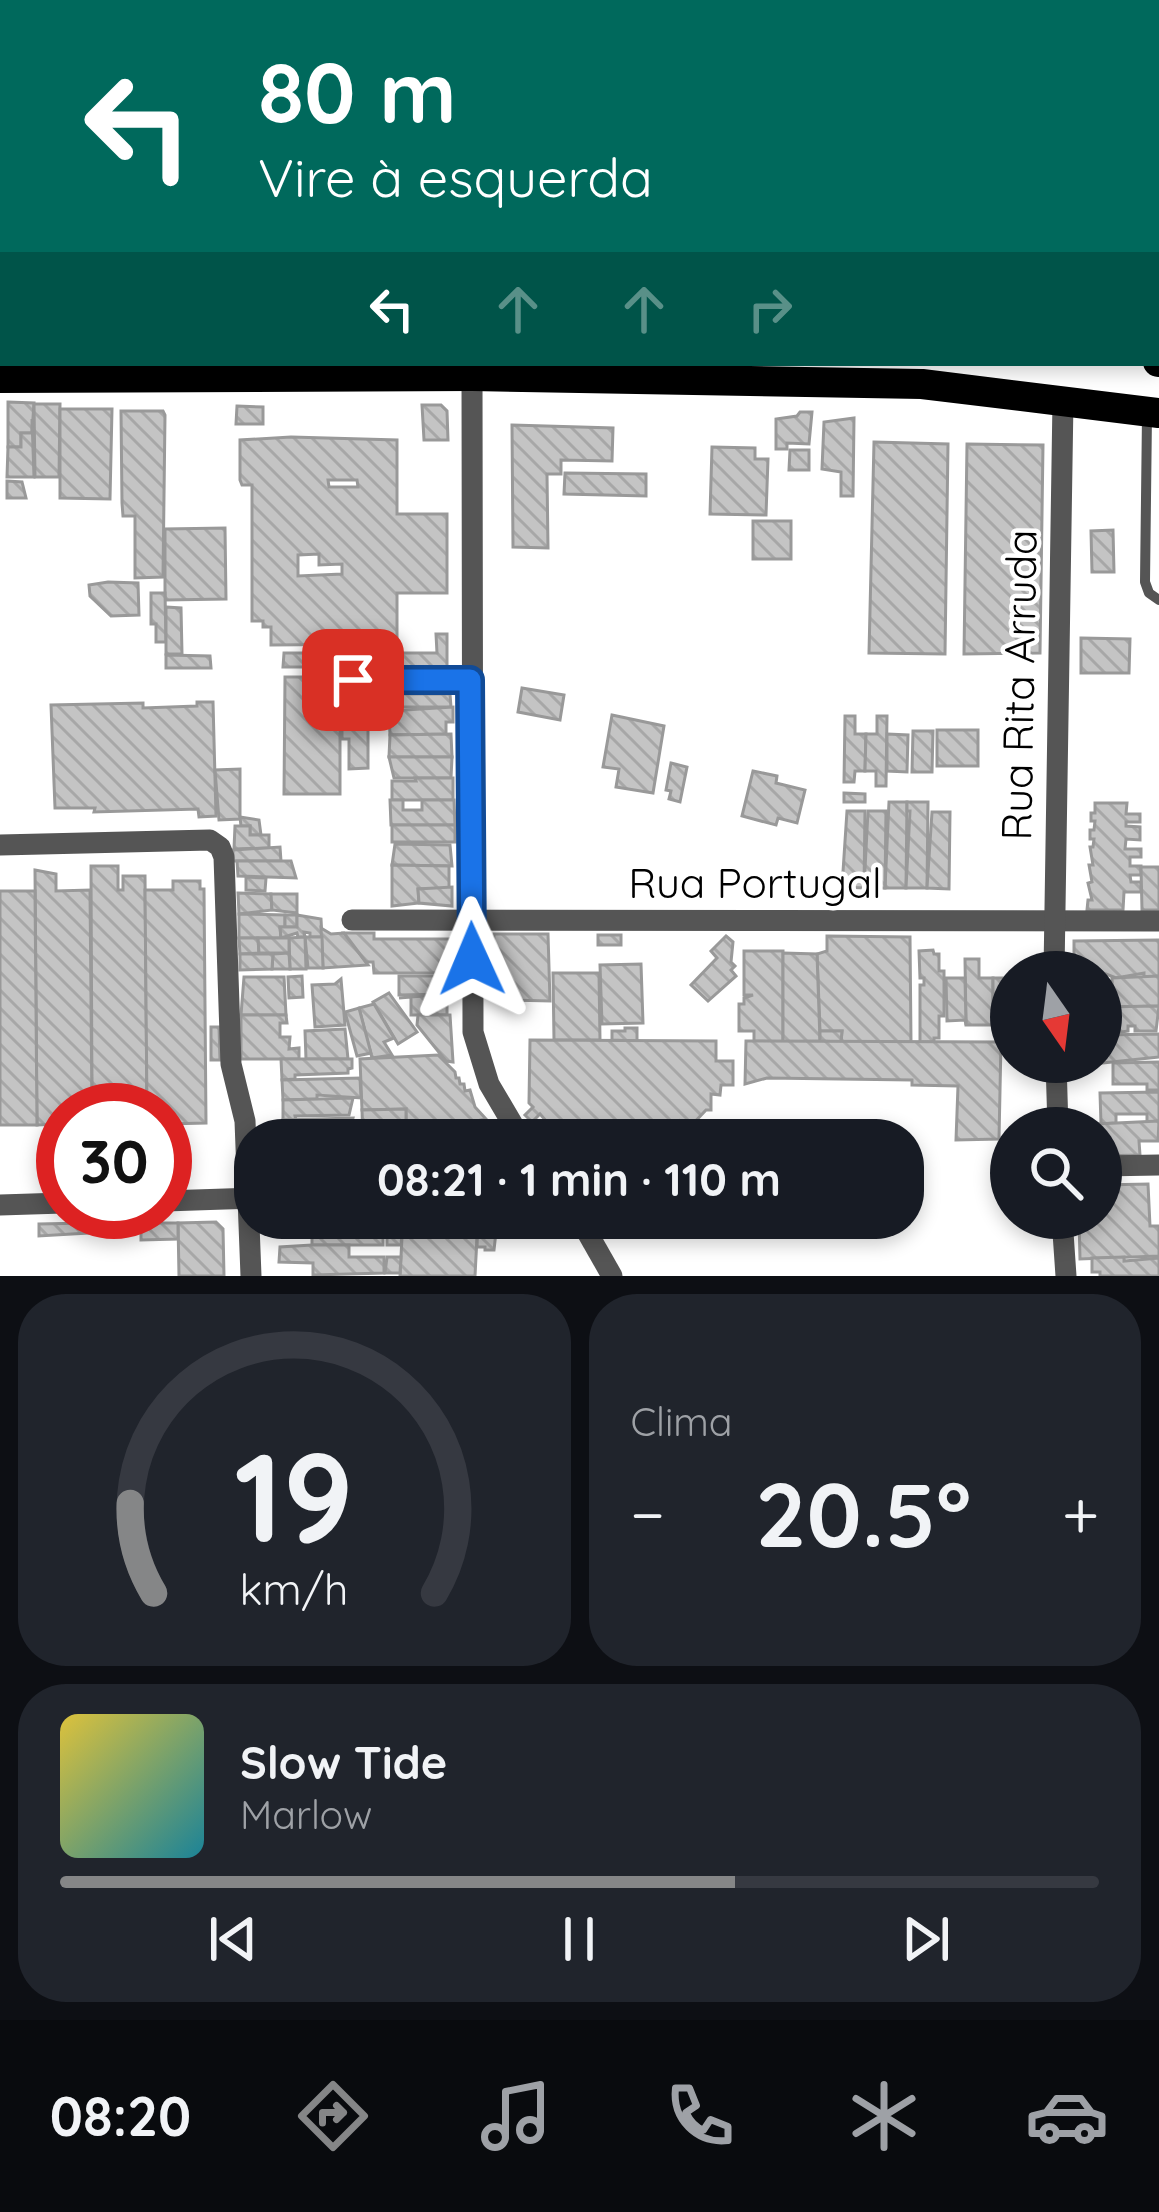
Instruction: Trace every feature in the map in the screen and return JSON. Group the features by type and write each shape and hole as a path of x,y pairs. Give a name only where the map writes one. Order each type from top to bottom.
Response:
{"main road":[{"path":"0,377 276,370 472,376 713,371 922,374 1153,412"}],"street":[{"path":"472,376 473,1032 478,1057 511,1119"},
{"name":"Rua Rita Arruda","path":"1054,951 1063,400"},
{"path":"353,680 470,680"},
{"path":"0,844 210,840 220,847 231,1064 245,1119"},
{"name":"Rua Portugal","path":"352,920 1159,921"},
{"path":"1122,1166 1159,1165"},
{"path":"192,1200 234,1199"},
{"path":"0,1205 36,1204"},
{"path":"251,1239 251,1276"},
{"path":"591,1239 612,1276"},
{"path":"1063,1239 1066,1276"}],"lane":[{"path":"1153,412 1145,583 1159,600"}],"building":[{"path":"8,402 34,403 32,433 21,433 21,447 8,447"},
{"path":"34,404 60,404 59,477 35,477"},
{"path":"422,405 441,405 447,411 448,440 424,440"},
{"path":"237,406 263,407 263,424 236,424"},
{"path":"60,409 112,409 110,499 60,498"},
{"path":"121,411 163,411 165,415 163,577 135,578 135,516 123,516"},
{"path":"812,412 809,444 787,443 787,449 776,449 776,419"},
{"path":"854,418 853,496 841,496 841,472 822,469 824,422"},
{"path":"32,419 34,477 7,477 8,447 21,447 21,433 32,433"},
{"path":"512,425 613,428 612,461 561,460 561,474 547,474 548,548 513,547"},
{"path":"240,440 397,440 397,514 447,514 447,593 397,593 397,644 271,645 271,627 252,621 252,485 242,485 240,480","holes":["328,480 357,480 358,487 329,487","319,554 319,565 342,564 342,574 298,576 298,555"]},
{"path":"874,442 948,444 945,654 869,653"},
{"path":"967,444 1043,445 1040,653 964,654"},
{"path":"712,447 755,448 755,459 768,459 766,515 710,514"},
{"path":"790,450 809,450 809,470 789,470"},
{"path":"565,473 646,474 646,496 564,494"},
{"path":"7,481 22,482 26,498 7,498"},
{"path":"753,521 791,521 791,559 753,559"},
{"path":"225,528 226,599 165,600 165,529"},
{"path":"1113,530 1114,572 1092,572 1091,531"},
{"path":"138,583 139,615 111,616 90,596 89,585"},
{"path":"151,593 165,593 166,642 156,642"},
{"path":"166,607 181,608 182,654 166,654"},
{"path":"436,634 447,634 447,667 283,667 284,653 437,653"},
{"path":"1081,638 1130,639 1129,673 1081,673"},
{"path":"166,655 210,656 211,668 166,668"},
{"path":"285,677 340,677 340,794 284,794"},
{"path":"522,688 564,695 560,720 518,712"},
{"path":"393,694 450,694 451,707 394,707"},
{"path":"197,702 213,702 216,816 199,817 198,809 94,812 95,808 55,808 51,705 143,703 143,708 197,706"},
{"path":"453,707 453,722 446,722 446,734 390,735 389,711"},
{"path":"612,715 664,726 653,793 616,787 619,769 603,767"},
{"path":"845,716 855,716 855,734 866,734 865,771 855,771 854,782 844,782"},
{"path":"877,716 887,716 886,786 876,786 876,771 865,771 866,734 877,734"},
{"path":"342,722 368,722 368,768 349,769 349,739 342,739"},
{"path":"937,730 978,730 978,766 937,766"},
{"path":"913,731 933,731 932,772 912,772"},
{"path":"451,734 452,757 389,757 390,735"},
{"path":"887,734 908,735 907,772 887,771"},
{"path":"389,757 452,757 451,778 394,778"},
{"path":"671,763 687,767 680,802 669,799 671,791 666,790"},
{"path":"240,769 240,819 219,820 215,770"},
{"path":"753,771 805,790 797,823 778,818 776,825 742,816"},
{"path":"453,778 453,800 392,800 392,781"},
{"path":"844,793 865,794 865,802 844,802"},
{"path":"390,800 403,800 403,810 422,810 422,800 454,800 455,825 391,825"},
{"path":"889,802 907,802 906,888 885,888"},
{"path":"907,802 928,802 927,888 906,888"},
{"path":"1095,803 1127,803 1126,814 1140,814 1140,822 1126,822 1126,826 1140,827 1140,840 1126,839 1125,849 1141,849 1141,857 1130,857 1130,866 1141,866 1141,875 1130,875 1131,882 1141,882 1141,892 1124,892 1123,910 1087,910 1092,900 1088,883 1092,882 1089,865 1093,865 1090,847 1094,839 1090,839 1090,830 1094,830 1091,813 1095,813"},
{"path":"847,811 865,811 864,888 842,887"},
{"path":"868,811 886,811 885,888 864,888"},
{"path":"932,812 950,812 949,889 927,888"},
{"path":"240,817 259,820 261,835 250,835 250,826 241,826"},
{"path":"392,825 455,825 455,842 392,842"},
{"path":"235,826 250,826 250,835 269,835 269,848 234,849"},
{"path":"395,844 450,845 452,866 392,865"},
{"path":"280,847 281,861 233,861 233,850"},
{"path":"237,861 291,861 296,878 238,876"},
{"path":"392,865 449,866 449,889 418,889 419,903 392,906"},
{"path":"91,866 118,866 118,890 123,890 123,876 145,876 147,1083 92,1083"},
{"path":"1141,867 1159,867 1159,910 1142,910"},
{"path":"35,870 56,874 56,891 90,890 92,1083 37,1083"},
{"path":"246,877 266,878 265,891 246,890"},
{"path":"173,881 200,881 204,889 206,1123 192,1123 192,1083 147,1083 145,890 173,890"},
{"path":"452,887 452,906 419,903 418,889"},
{"path":"0,891 35,891 36,1125 0,1125"},
{"path":"238,893 271,894 272,910 239,914"},
{"path":"271,894 297,894 297,913 272,910"},
{"path":"239,914 285,915 281,938 239,938"},
{"path":"285,915 297,915 297,927 285,927"},
{"path":"297,915 321,919 322,937 304,932 305,937 297,933 281,938 280,927 297,927"},
{"path":"321,928 331,934 344,933 368,965 323,968"},
{"path":"344,933 374,933 374,939 453,939 453,973 374,973 373,962 366,962"},
{"path":"494,934 548,934 550,1001 505,1000 505,988 493,987 493,974 499,973 499,961 493,961"},
{"path":"598,935 621,935 621,945 598,945"},
{"path":"726,936 733,942 731,962 735,966 731,970 736,976 708,1001 691,985 717,958 711,951"},
{"path":"827,936 910,937 911,1042 841,1042 842,1031 820,1031 817,954 827,951"},
{"path":"305,937 322,937 323,968 308,968"},
{"path":"305,937 306,969 290,969 289,938"},
{"path":"239,938 258,938 259,953 240,954"},
{"path":"258,938 289,938 289,953 259,953"},
{"path":"1159,940 1159,976 1122,977 1122,951 1074,951 1074,941"},
{"path":"744,951 783,951 783,1042 754,1041 754,1031 739,1031 739,1004 753,995 744,995"},
{"path":"919,951 939,954 939,971 944,971 944,1016 939,1016 939,1038 920,1042 924,978 920,978"},
{"path":"289,953 290,969 272,969 273,954"},
{"path":"783,953 817,954 820,1041 783,1042"},
{"path":"240,954 273,954 272,969 240,970"},
{"path":"965,959 979,959 979,978 990,978 990,1025 966,1025"},
{"path":"641,964 643,1023 602,1024 600,965"},
{"path":"553,973 599,973 600,1040 554,1040"},
{"path":"302,976 303,997 289,998 288,977"},
{"path":"399,976 447,976 447,994 399,995"},
{"path":"1159,976 1159,1006 1122,1007 1122,978"},
{"path":"244,977 284,977 286,1015 241,1015"},
{"path":"946,978 965,978 966,1025 965,1020 947,1021"},
{"path":"341,979 345,1025 315,1027 312,985 335,984"},
{"path":"389,993 417,1032 398,1044 373,1002"},
{"path":"447,994 447,1015 411,1015 411,997"},
{"path":"374,1004 394,1038 384,1042 392,1055 372,1058 359,1008"},
{"path":"1159,1006 1156,1031 1135,1031 1135,1026 1128,1026 1122,1032 1122,1007"},
{"path":"359,1008 371,1053 357,1056 345,1012"},
{"path":"241,1015 286,1015 287,1023 280,1023 280,1037 290,1037 289,1049 299,1048 299,1059 241,1059"},
{"path":"418,1015 450,1015 453,1062 446,1061 417,1025"},
{"path":"211,1027 219,1027 220,1060 211,1060"},
{"path":"637,1028 637,1041 612,1040 612,1031"},
{"path":"345,1029 348,1059 306,1059 305,1031"},
{"path":"820,1031 842,1031 841,1042 820,1041"},
{"path":"1159,1034 1159,1057 1122,1061 1122,1035"},
{"path":"530,1040 716,1041 716,1061 733,1061 733,1085 721,1085 720,1095 711,1094 711,1110 697,1119 544,1119 540,1114 529,1119 525,1115 533,1107 529,1103"},
{"path":"746,1041 990,1042 990,1083 1000,1083 1000,1107 990,1107 990,1139 956,1140 958,1086 912,1085 912,1080 767,1078 745,1084"},
{"path":"438,1055 465,1091 470,1090 475,1107 486,1119 406,1119 406,1109 362,1110 360,1059"},
{"path":"281,1059 352,1059 352,1068 348,1073 295,1075 295,1079 282,1080"},
{"path":"1159,1062 1159,1090 1147,1090 1147,1084 1113,1084 1122,1083 1122,1063"},
{"path":"360,1078 361,1098 317,1095 317,1099 283,1100 282,1080"},
{"path":"1159,1092 1159,1121 1147,1122 1147,1114 1122,1114 1122,1107 1100,1107 1100,1093"},
{"path":"353,1098 349,1115 296,1119 283,1119 283,1100"},
{"path":"406,1109 406,1119 362,1119 362,1110"},
{"path":"1159,1121 1158,1141 1139,1141 1140,1155 1122,1155 1122,1123"},
{"path":"1148,1184 1150,1226 1159,1226 1159,1256 1080,1259 1080,1239 1122,1239 1122,1185"},
{"path":"216,1222 223,1229 224,1276 179,1276 178,1239 192,1239 192,1223"},
{"path":"312,1239 383,1239 383,1245 312,1245"},
{"path":"402,1239 477,1239 475,1276 400,1276"},
{"path":"477,1239 495,1239 494,1250 477,1247"},
{"path":"349,1245 349,1257 384,1257 384,1273 313,1275 313,1263 279,1262 280,1247"},
{"path":"387,1257 401,1257 400,1273 385,1273"},
{"path":"1124,1257 1124,1261 1159,1258 1159,1276 1092,1272 1092,1258"}],"route":[{"path":"353,680 470,680 472,959"}]}
